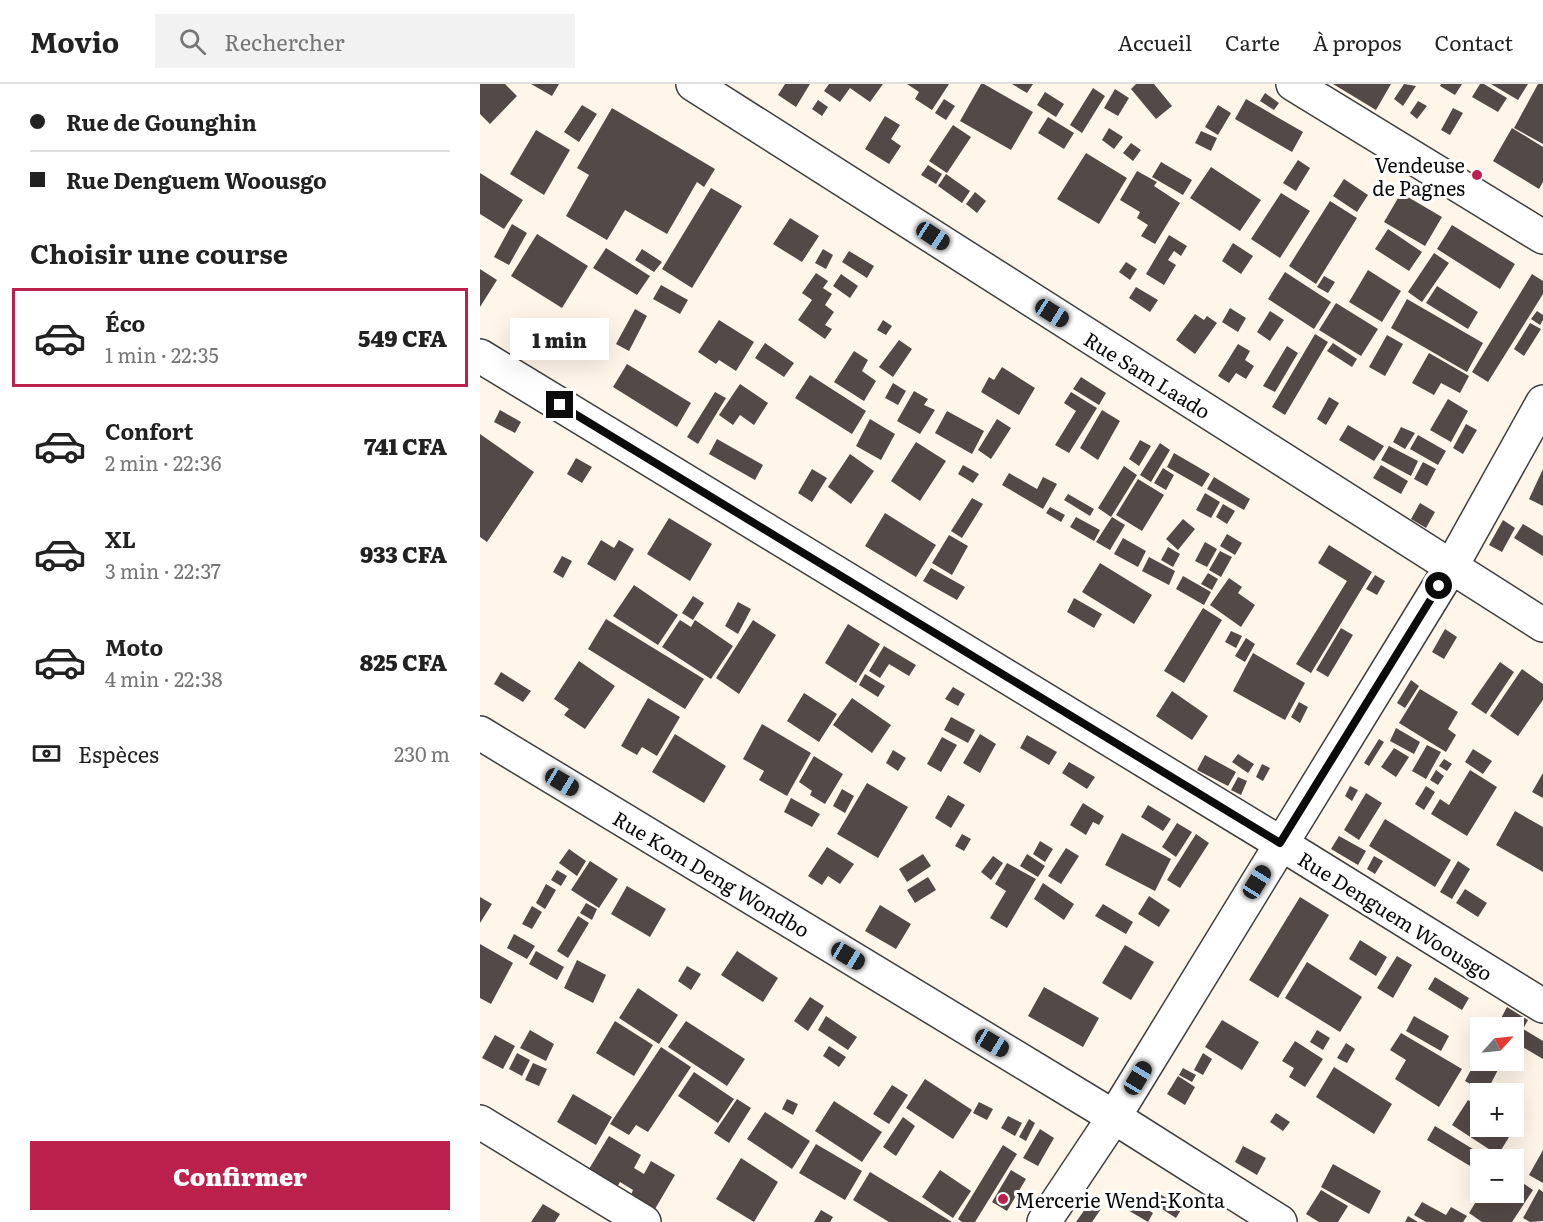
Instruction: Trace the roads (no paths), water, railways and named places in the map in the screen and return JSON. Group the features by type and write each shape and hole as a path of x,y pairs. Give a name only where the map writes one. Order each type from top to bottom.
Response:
{"street":[{"name":"Rue Sam Laado","path":"693,84 1543,625"},
{"path":"1293,84 1543,237"},
{"name":"Rue Denguem Woousgo","path":"480,356 1543,1005"},
{"path":"1044,1222 1114,1117 1451,567 1543,402"},
{"name":"Rue Kom Deng Wondbo","path":"480,733 1114,1117 1280,1222"},
{"path":"480,1122 644,1222"}],"place":[{"name":"Vendeuse de Pagnes","path":"1477,175"},
{"name":"Mercerie Wend-Konta","path":"1003,1199"}]}
